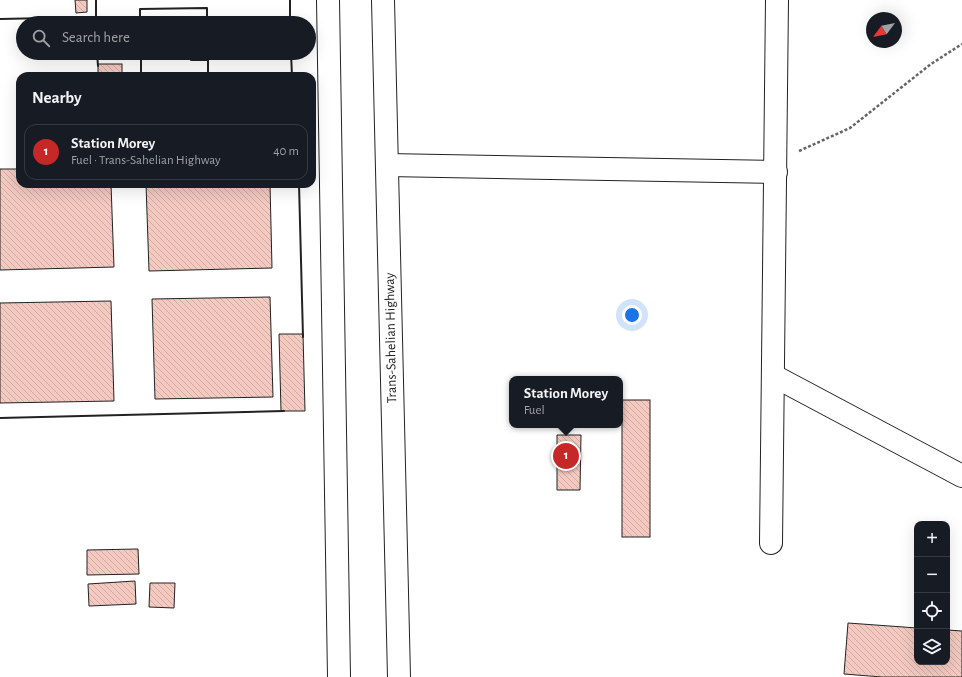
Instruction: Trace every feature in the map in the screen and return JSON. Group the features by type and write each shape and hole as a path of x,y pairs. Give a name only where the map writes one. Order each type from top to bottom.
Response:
{"main road":[{"path":"328,0 339,677"},
{"name":"Trans-Sahelian Highway","path":"383,0 399,677"},
{"path":"771,544 777,0"},
{"path":"387,165 776,166"},
{"path":"774,376 962,476"}],"path":[{"path":"776,166 850,128 931,64 962,44"}],"building":[{"path":"75,0 87,0 87,12 76,13"},
{"path":"98,64 122,64 122,72 98,72"},
{"path":"0,169 16,169 16,188 111,188 114,267 0,270"},
{"path":"146,188 270,188 272,268 149,271"},
{"path":"270,297 273,397 155,399 152,299"},
{"path":"111,301 114,401 0,403 0,303"},
{"path":"279,334 303,334 305,411 281,411"},
{"path":"623,400 650,400 650,537 622,537"},
{"path":"557,435 581,435 580,490 557,490"},
{"path":"138,549 139,574 87,575 87,550"},
{"path":"135,581 136,604 89,606 88,584"},
{"path":"150,583 175,583 174,608 149,607"},
{"path":"848,623 914,628 914,665 950,665 950,630 962,631 962,677 882,677 844,674"}],"wall":[{"path":"96,0 96,16"},
{"path":"290,0 290,16"},
{"path":"140,16 140,9 207,8 207,16"},
{"path":"0,19 16,19"},
{"path":"98,60 98,66"},
{"path":"141,60 141,72"},
{"path":"191,60 208,60"},
{"path":"208,60 208,72"},
{"path":"291,60 292,72"},
{"path":"299,188 303,337"},
{"path":"0,418 284,411"}],"place":[{"name":"Station Morey","path":"566,456"}]}
